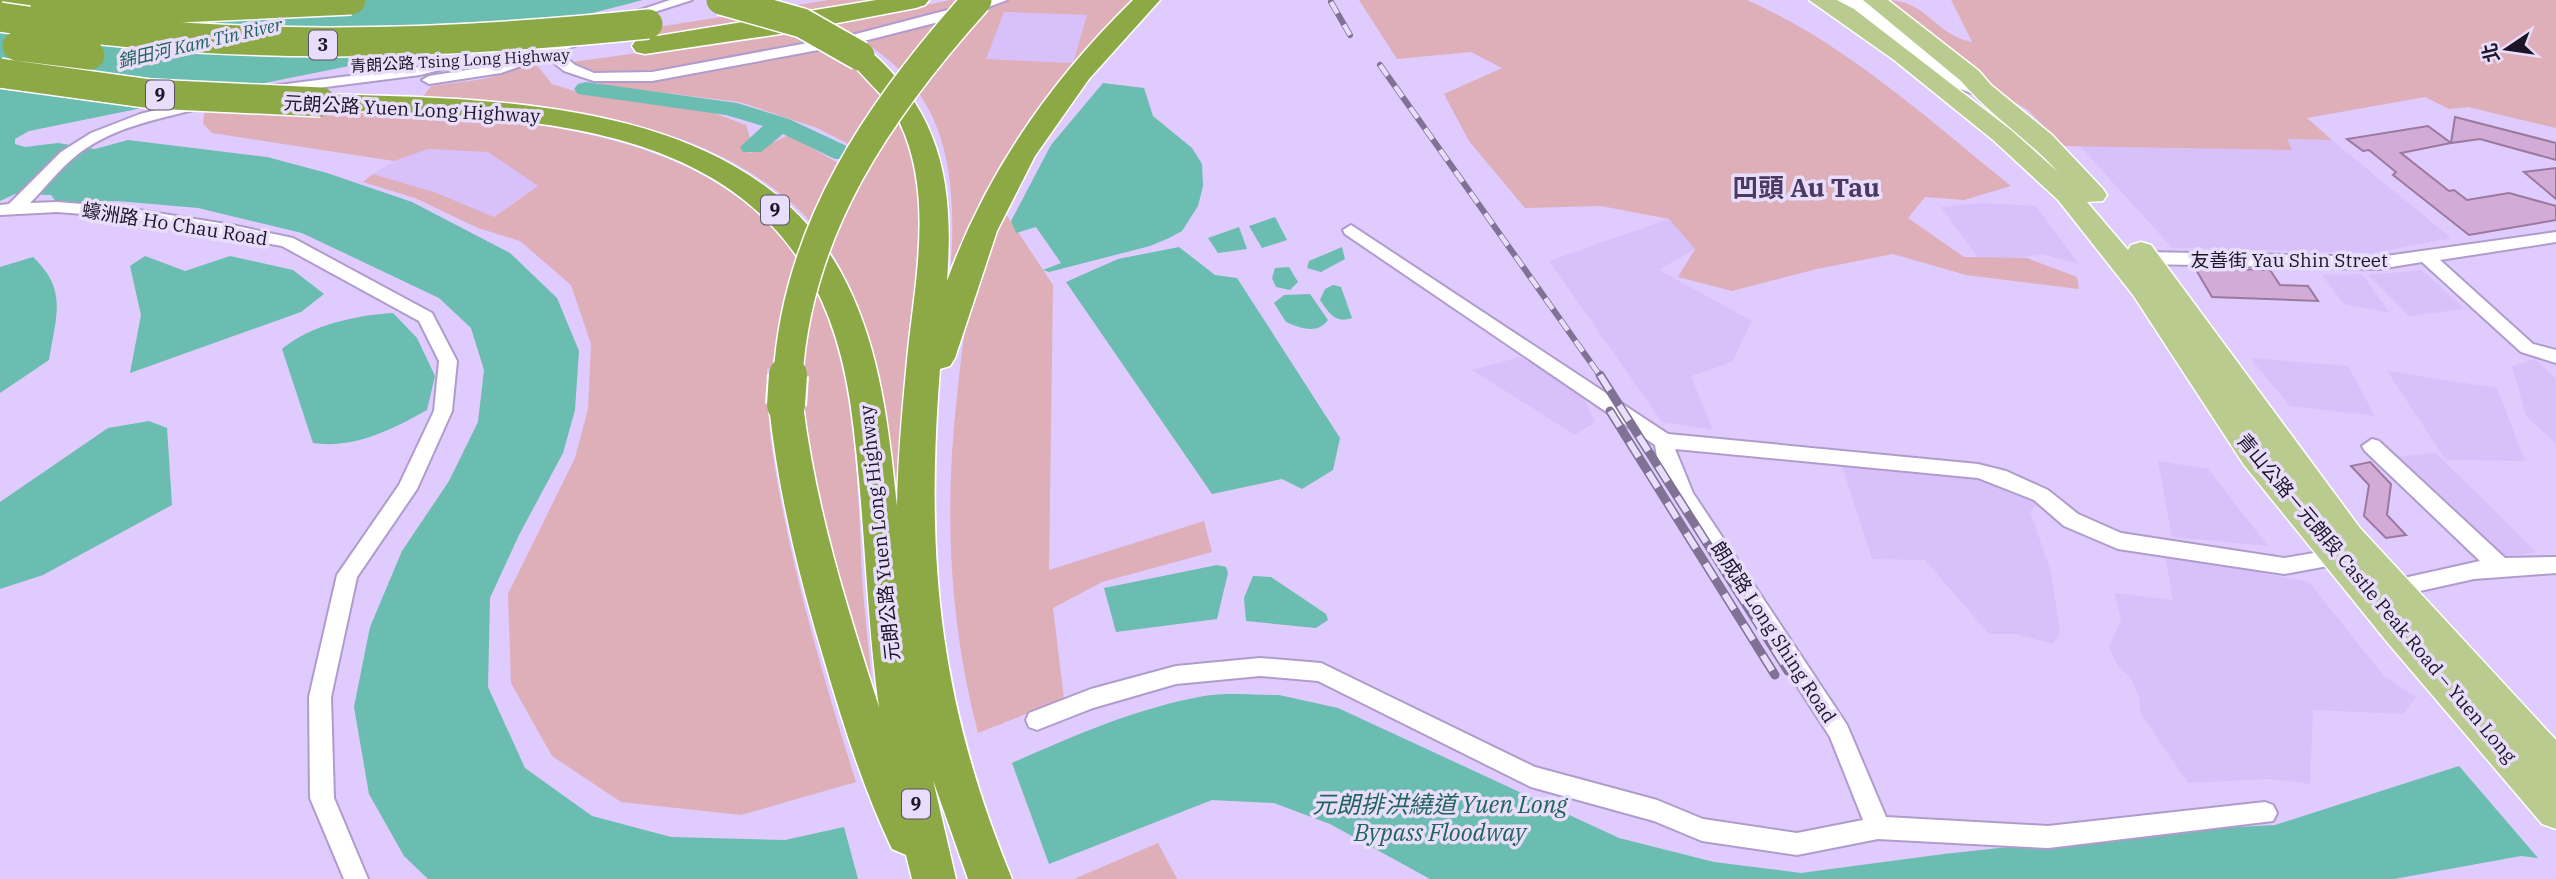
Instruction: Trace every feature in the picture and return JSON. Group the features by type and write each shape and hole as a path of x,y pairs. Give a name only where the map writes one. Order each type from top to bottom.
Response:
{"highway":[{"path":"5,0 158,8 351,0"},
{"name":"元朗公路 Yuen Long Highway","path":"721,0 802,23 860,56 891,86 911,117 923,143 930,181 934,236 920,409 916,542 920,619 957,788 990,879"},
{"name":"青朗公路 Tsing Long Highway","path":"222,64 441,63 801,0"},
{"name":"青朗公路 Tsing Long Highway","path":"0,17 150,38 316,45 485,40 648,27 780,26 916,0"},
{"path":"932,879 895,810 819,580 798,498 786,405 786,366 792,315 804,268 822,222 859,154 900,94 977,0"},
{"path":"920,409 965,274 1009,177 1058,103 1106,43 1147,0"},
{"path":"0,44 113,57"},
{"name":"元朗公路 Yuen Long Highway","path":"0,72 151,94 327,92 529,114 636,135 700,159 742,184 782,216 809,246 837,295 858,356 867,400 897,698 932,879"}],"main road":[{"path":"0,11 58,0"},
{"name":"青山公路－元朗段 Castle Peak Road – Yuen Long","path":"1820,0 1846,14 1902,55 2016,147 2067,194 2143,288 2255,457 2337,557 2556,811"},
{"name":"青山公路－元朗段 Castle Peak Road – Yuen Long","path":"1850,0 1955,79 1982,90"},
{"name":"青山公路－元朗段 Castle Peak Road – Yuen Long","path":"1874,0 1970,76 1982,90 2031,128 2063,160 2147,258 2348,537 2556,767"}],"street":[{"path":"13,206 66,157 113,128 175,109 265,91 327,92 467,76 508,67 648,27 685,0"},
{"path":"540,38 562,64 588,76 643,77 858,38 1000,0"},
{"path":"327,92 428,70 540,38 648,27"},
{"name":"蠔洲路 Ho Chau Road","path":"13,206 120,212 287,242 426,317 448,361 443,411 407,489 347,575 320,697 322,797 356,879"},
{"path":"1351,230 1664,441 1978,471 1999,476 2041,495 2071,520 2118,541 2284,566 2337,557"},
{"name":"友善街 Yau Shin Street","path":"2147,258 2379,263 2556,237"},
{"path":"2427,257 2527,348 2556,356"},
{"name":"朗成路 Long Shing Road","path":"1664,441 1667,457 1685,496 1839,732 1878,828"},
{"path":"2372,446 2497,565"},
{"path":"2393,588 2447,573 2497,565 2556,565"},
{"path":"1037,720 1091,699 1176,675 1260,667 1321,671 1531,776 1657,811 1702,830 1797,844 1878,828 2048,837 2265,813"}],"shaded area":[{"path":"829,0 893,0 650,39 651,28"},
{"path":"950,0 1132,0 1110,22 1078,65 960,263 951,264 951,187 945,153 935,122 919,94 898,69 870,46 834,25","holes":["1004,12 1087,15 1073,63 986,59"]},
{"path":"1359,0 1747,0 1818,38 1852,60 2011,186 1964,200 1925,197 1908,218 1964,257 2027,258 2077,277 2079,289 1966,275 1893,254 1817,269 1732,291 1678,277 1695,249 1669,219 1601,206 1525,208 1469,141 1444,94 1502,68 1471,52 1397,59"},
{"path":"1887,0 1912,5 1948,32 1972,42 1951,0 2556,0 2556,128 2468,107 2449,109 2425,97 2307,118 2332,140 2287,139 2292,150 2063,146 2028,110 2004,96"},
{"path":"1003,12 1087,15 1073,63 986,59"},
{"path":"799,31 838,50 899,109 922,191 895,534 885,423 870,340 834,257 817,230 796,207 757,176 714,153 668,134 620,121 570,112 520,105 422,98 431,86 484,79 536,64 552,84 581,93 709,111 746,125 751,141 741,149 750,153 789,135 852,171 872,156 817,128 740,102 600,85 572,62"},
{"path":"205,107 458,117 525,123 591,135 654,153 712,180 763,218 803,267 832,331 847,391 855,453 872,684 843,601 802,430 799,364 767,369 771,439 797,576 856,782 741,815 621,802 552,756 511,683 508,594 575,458 588,409 591,344 571,285 520,241 478,228 415,198 363,182 373,174 434,192 494,217 538,186 488,152 428,149 394,161 212,133 203,124"},
{"path":"2286,139 2332,140 2451,238 2374,253 2172,248 2080,146 2291,150"},
{"path":"428,149 488,152 538,186 494,217 434,192 373,174 397,159"},
{"path":"1982,203 2036,206 2079,264 2042,254 2005,260 1985,267 1941,207"},
{"path":"1004,211 1053,285 1049,570 1204,521 1212,552 1102,582 1053,608 1064,699 978,733 968,691 955,607 950,524 953,439 962,354 974,285"},
{"path":"1677,216 1703,244 1659,270 1752,321 1732,362 1691,376 1713,430 1662,422 1549,261"},
{"path":"2422,270 2465,309 2409,316 2368,275"},
{"path":"2362,274 2390,313 2344,304 2322,275"},
{"path":"1520,357 1580,391 1595,422 1575,435 1472,370"},
{"path":"2250,358 2348,366 2375,416 2290,406"},
{"path":"2535,359 2556,379 2556,444 2526,416 2512,366"},
{"path":"2387,371 2497,388 2525,461 2446,460"},
{"path":"2436,453 2536,552 2501,558 2393,457"},
{"path":"2158,461 2208,469 2268,546 2172,537"},
{"path":"1842,466 1969,475 2023,493 2040,504 2030,511 2051,572 2060,633 2053,644 2015,634 1989,634 1925,560 1872,559"},
{"path":"2165,555 2309,582 2384,676 2416,697 2403,714 2313,710 2310,784 2270,779 2188,783 2141,714 2139,696 2131,679 2116,663 2109,647 2121,620 2114,593 2173,600"},
{"path":"1158,843 1177,879 1074,879"}],"water":[{"name":"錦田河 Kam Tin River","path":"154,0 643,0 526,30 29,131 15,139 15,144 25,147 58,143 95,149 128,140 267,157 327,173 412,202 510,253 557,298 579,351 575,410 563,453 519,535 490,598 488,687 525,768 592,816 671,837 785,840 844,827 858,879 428,879 404,856 369,794 354,707 370,627 402,551 449,481 478,422 484,370 471,328 439,298 302,233 198,208 117,201 57,203 51,195 15,194 0,201 0,31"},
{"path":"1103,83 1144,88 1153,116 1192,148 1202,164 1203,186 1198,206 1182,231 1169,238 1150,246 1049,272 1043,270 1061,263 1036,227 1016,233 1011,221 1051,145"},
{"path":"1275,217 1287,240 1262,248 1249,226"},
{"path":"1239,227 1247,249 1218,253 1208,238"},
{"path":"1179,247 1215,275 1237,278 1340,438 1333,470 1302,489 1282,479 1212,494 1066,282 1118,259"},
{"path":"1342,247 1345,259 1321,272 1307,268 1309,261"},
{"path":"145,256 185,271 230,256 293,270 324,294 301,312 130,373 141,315 130,266"},
{"path":"33,257 51,281 57,304 49,360 0,393 0,267"},
{"path":"1289,267 1298,282 1290,290 1276,287 1272,278 1275,268"},
{"path":"1333,285 1341,287 1352,318 1337,318 1320,300 1325,289"},
{"path":"1310,294 1328,320 1314,329 1286,322 1274,303 1284,295"},
{"path":"393,313 417,338 435,376 427,410 372,436 343,443 313,443 282,349 306,334 334,323"},
{"path":"149,421 167,428 172,505 43,575 0,589 0,502 108,428"},
{"path":"1217,565 1226,567 1228,573 1217,619 1116,632 1104,588"},
{"path":"1253,576 1271,577 1326,614 1328,620 1316,628 1246,621 1244,598"},
{"name":"元朗排洪繞道 Yuen Long Bypass Floodway","path":"1222,694 1279,695 1338,708 1619,838 1714,862 1801,873 2145,832 2275,825 2459,766 2538,858 2521,856 2394,879 1430,879 1330,824 1274,803 1212,800 1049,864 1012,763 1106,724 1179,701"}],"building":[{"path":"2455,117 2556,143 2556,160 2480,139 2451,143"},
{"path":"2428,126 2451,143 2401,153 2449,191 2454,190 2467,200 2509,193 2556,206 2556,220 2469,235 2393,175 2396,172 2369,150 2363,151 2347,139"},
{"path":"2556,168 2556,199 2524,172"},
{"path":"2195,268 2270,270 2280,285 2308,286 2318,301 2212,297"},
{"path":"2370,462 2391,484 2387,515 2406,535 2386,538 2364,516 2369,485 2351,466"}],"waterway":[{"path":"586,89 729,108 781,124"},
{"path":"752,147 781,124"},
{"path":"781,124 844,154"}],"railway":[{"path":"1331,2 1350,35"},
{"path":"1380,65 1601,377"},
{"path":"1600,375 1788,671"},
{"path":"1610,411 1775,675"}],"district":[{"name":"凹頭 Au Tau","path":"1806,188"}]}
